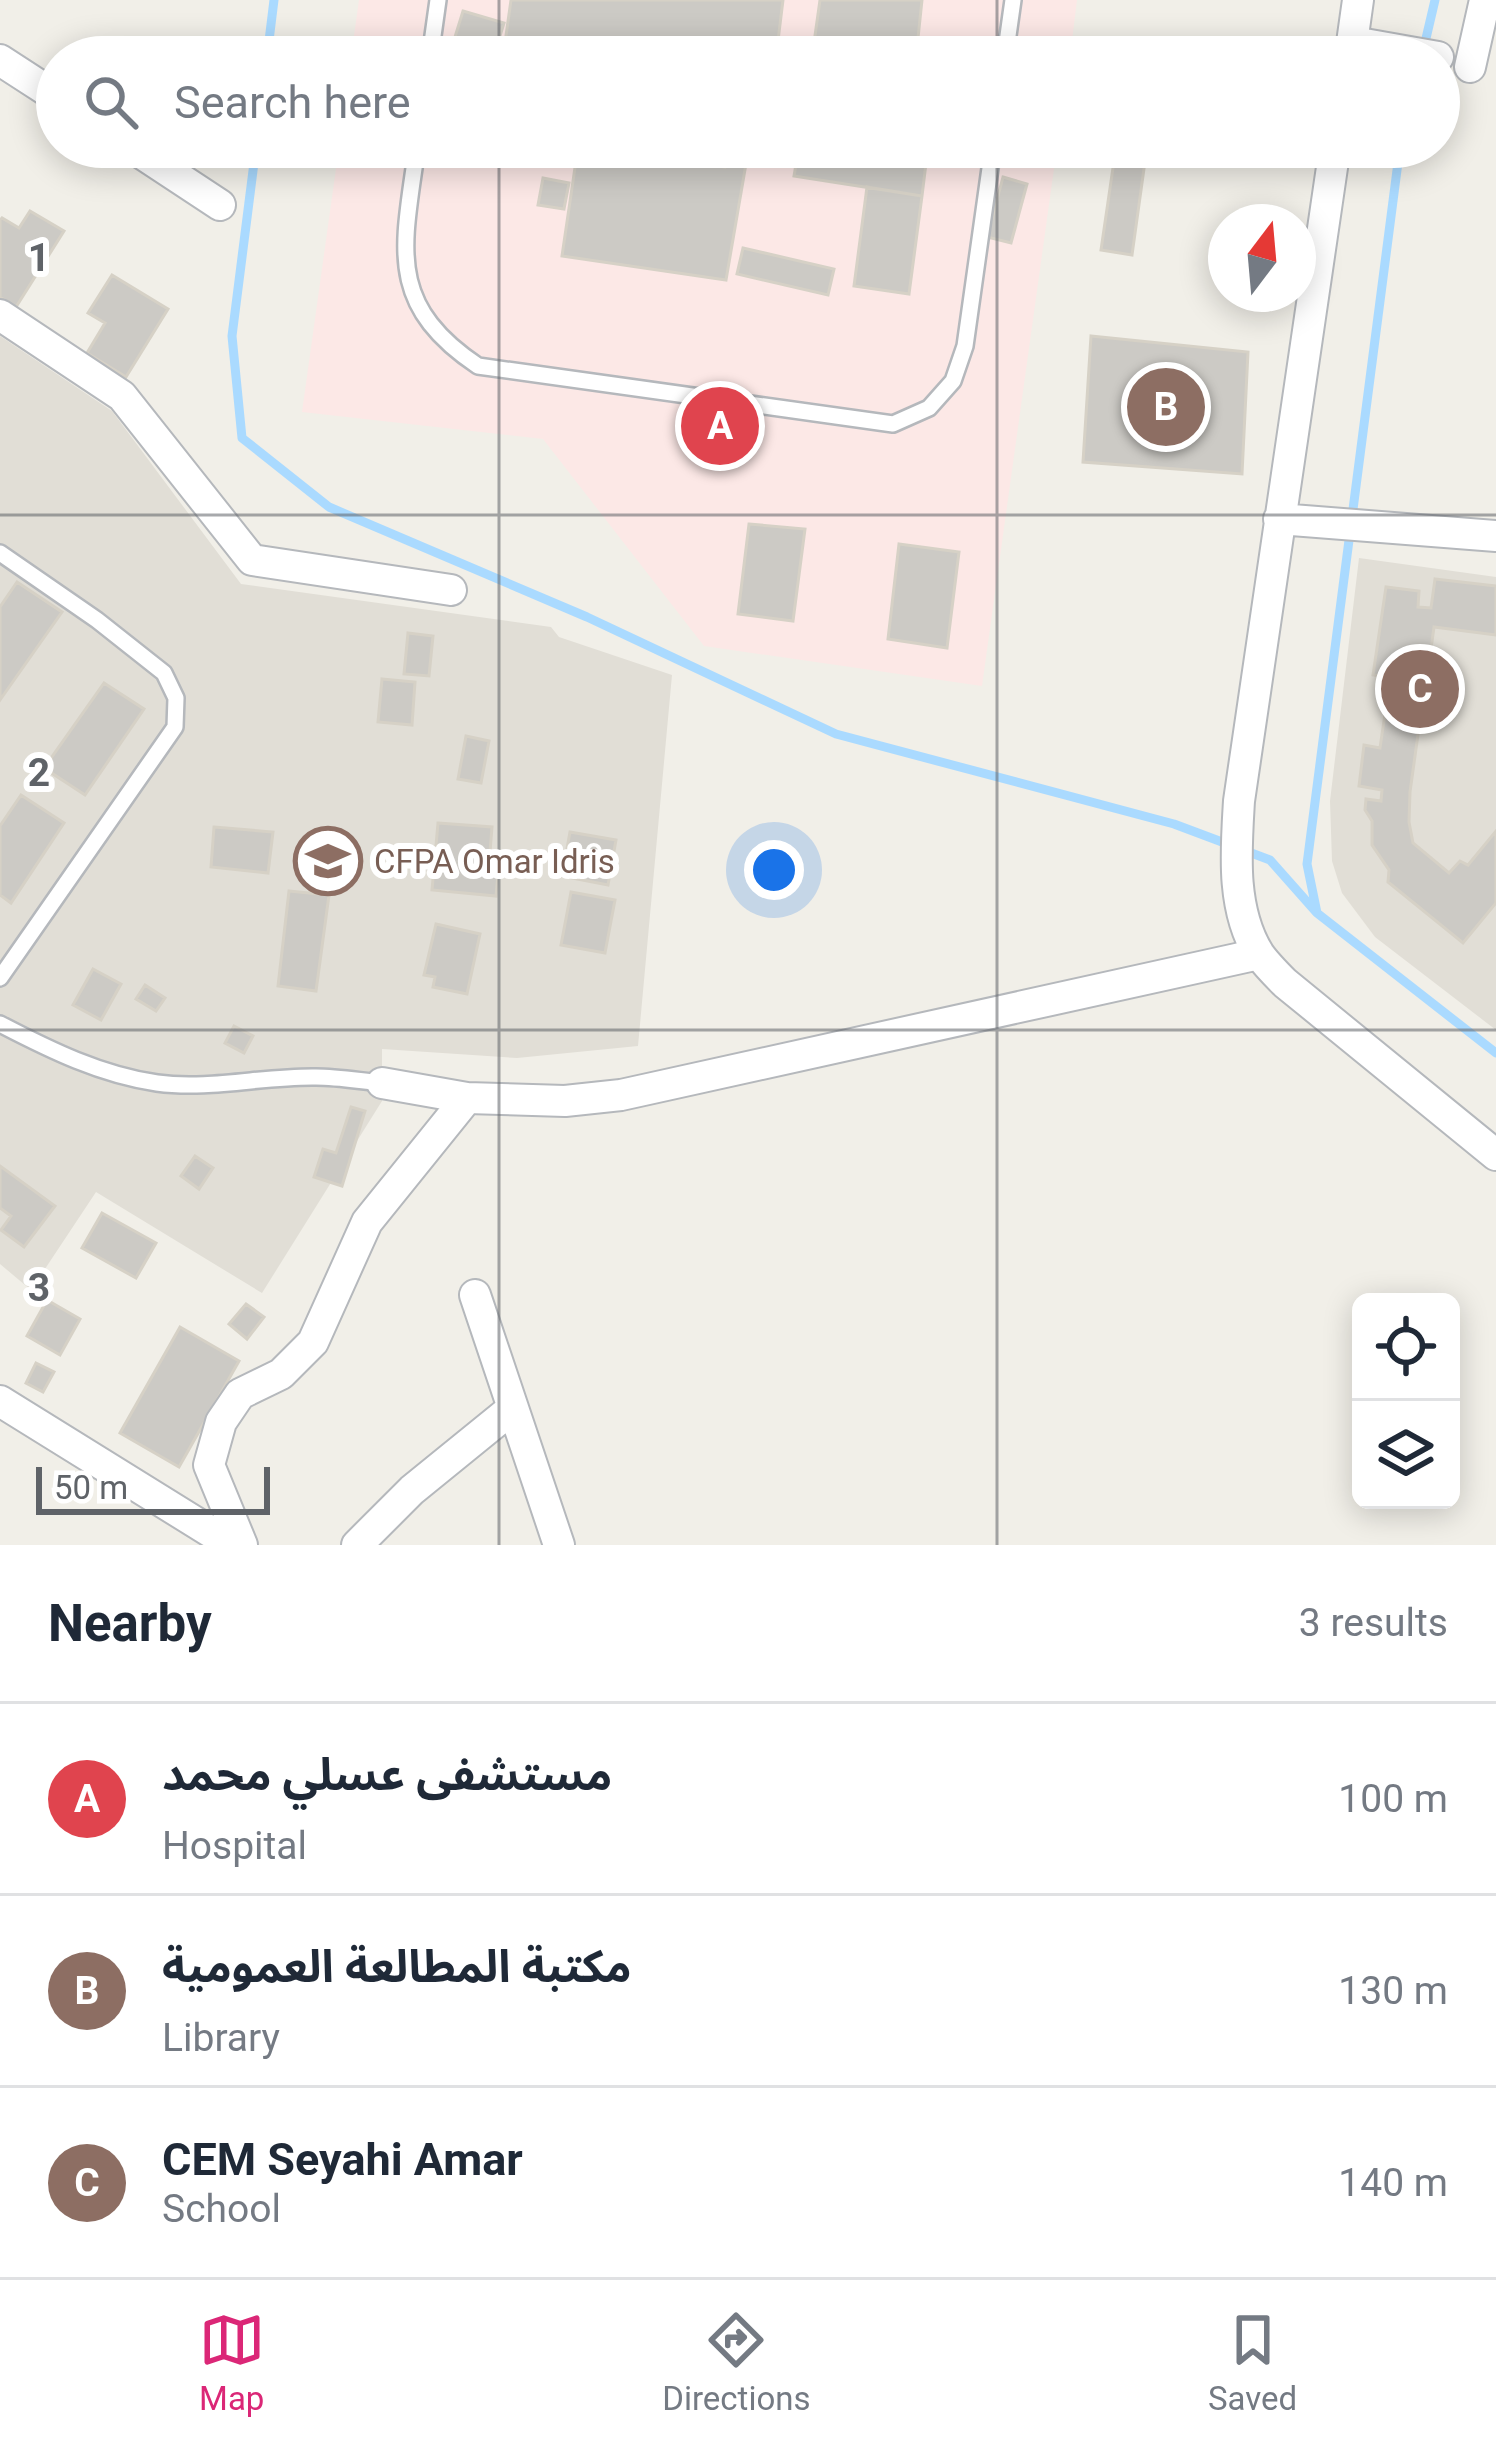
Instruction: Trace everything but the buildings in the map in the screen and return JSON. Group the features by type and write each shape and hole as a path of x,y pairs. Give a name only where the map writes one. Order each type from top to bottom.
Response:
{"street":[{"path":"1354,36 1358,0"},
{"path":"1483,72 1485,0"},
{"path":"0,60 36,83"},
{"path":"164,168 220,205"},
{"path":"1332,168 1239,802 1236,872 1244,919 1259,954 1285,983 1496,1155"},
{"path":"0,314 122,396 251,560 451,590"},
{"path":"1279,519 1496,536"},
{"path":"382,1083 466,1098 621,1096 1259,954"},
{"path":"242,1545 209,1465 221,1422 241,1394 281,1374 313,1342 368,1222 466,1098"},
{"path":"475,1295 559,1545"},
{"path":"0,1401 232,1545"},
{"path":"357,1545 412,1490 513,1408"}],"lane":[{"path":"433,36 438,0"},
{"path":"1008,36 1013,0"},
{"path":"414,168 404,239 406,276 419,311 450,347 478,366 893,424 929,408 953,381 964,346 989,168"},
{"path":"0,553 97,620 164,674 176,698 175,727 0,978"},
{"path":"0,1024 117,1075 162,1084 316,1077 382,1083"}],"shaded area":[{"path":"359,0 1077,0 1073,36 354,36"},
{"path":"336,168 1054,168 982,686 704,646 543,439 302,412"},
{"name":"CFPA Omar Idris","path":"0,336 112,411 241,584 551,627 559,637 672,675 638,1046 517,1058 382,1049 382,1101 262,1293 96,1192 31,1290 0,1264"},
{"path":"1359,558 1496,577 1496,1030 1375,937 1342,893 1332,861 1330,801"}],"waterway":[{"path":"270,36 274,0"},
{"path":"1427,36 1435,0"},
{"path":"253,168 232,336 242,438 329,507 587,617 836,734 1174,824 1230,845"},
{"path":"1397,168 1307,864 1317,913 1496,1053"},
{"path":"1246,851 1270,860 1317,913"}],"place":[{"name":"مكتبة المطالعة العمومية","path":"1166,407"},
{"name":"مستشفى عسلي محمد","path":"720,426"},
{"name":"CEM Seyahi Amar","path":"1420,689"},
{"name":"CFPA Omar Idris","path":"328,861"}]}
